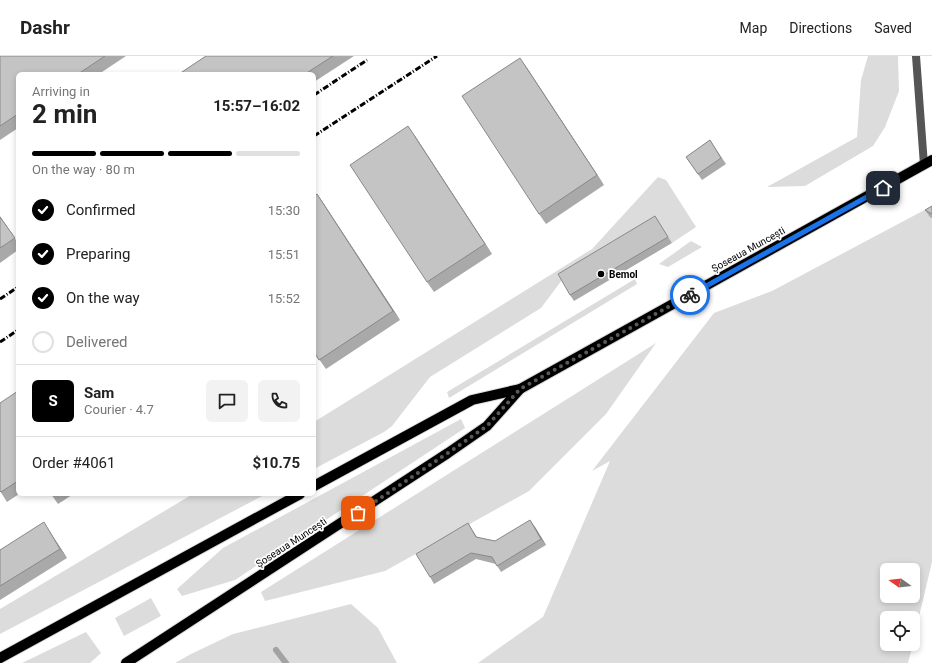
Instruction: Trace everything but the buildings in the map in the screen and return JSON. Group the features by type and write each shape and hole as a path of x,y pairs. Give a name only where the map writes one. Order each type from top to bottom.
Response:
{"main road":[{"name":"Șoseaua Muncești","path":"316,485 472,400 520,389 928,163"},
{"name":"Șoseaua Muncești","path":"126,663 487,426 520,389"},
{"path":"0,658 296,496"}],"lane":[{"name":"Șoseaua Muncești","path":"916,56 928,163"}],"shaded area":[{"path":"868,56 898,56 899,91 885,127 873,146 805,186 767,187 857,137 861,80"},
{"path":"658,177 666,180 696,227 672,243 659,222 562,280 541,308 430,377 392,426 384,432 316,468 316,421 592,249"},
{"path":"932,206 932,562 920,613 920,611 880,611 880,651 911,651 908,663 478,663 543,617 610,461 592,471 714,313 772,291"},
{"path":"691,241 702,247 668,267 659,264"},
{"path":"635,279 637,284 449,398 447,392"},
{"path":"656,343 606,414 529,491 385,571 265,601 261,592"},
{"path":"461,419 465,428 235,580 182,596 177,589 223,548"},
{"path":"190,496 262,496 0,634 0,609"},
{"path":"151,598 161,616 124,636 115,618"},
{"path":"351,604 378,628 397,663 175,663 233,634"},
{"path":"86,632 101,653 90,663 22,663"}],"waterway":[{"path":"276,650 286,663"}],"railway":[{"path":"316,135 437,56"},
{"path":"316,94 367,60"},
{"path":"0,299 16,288"},
{"path":"0,342 16,331"}],"way so far":[{"path":"358,513 487,426 520,389 690,295"}],"place":[{"name":"Bemol","path":"601,274"}],"route":[{"path":"690,295 883,188"}]}
